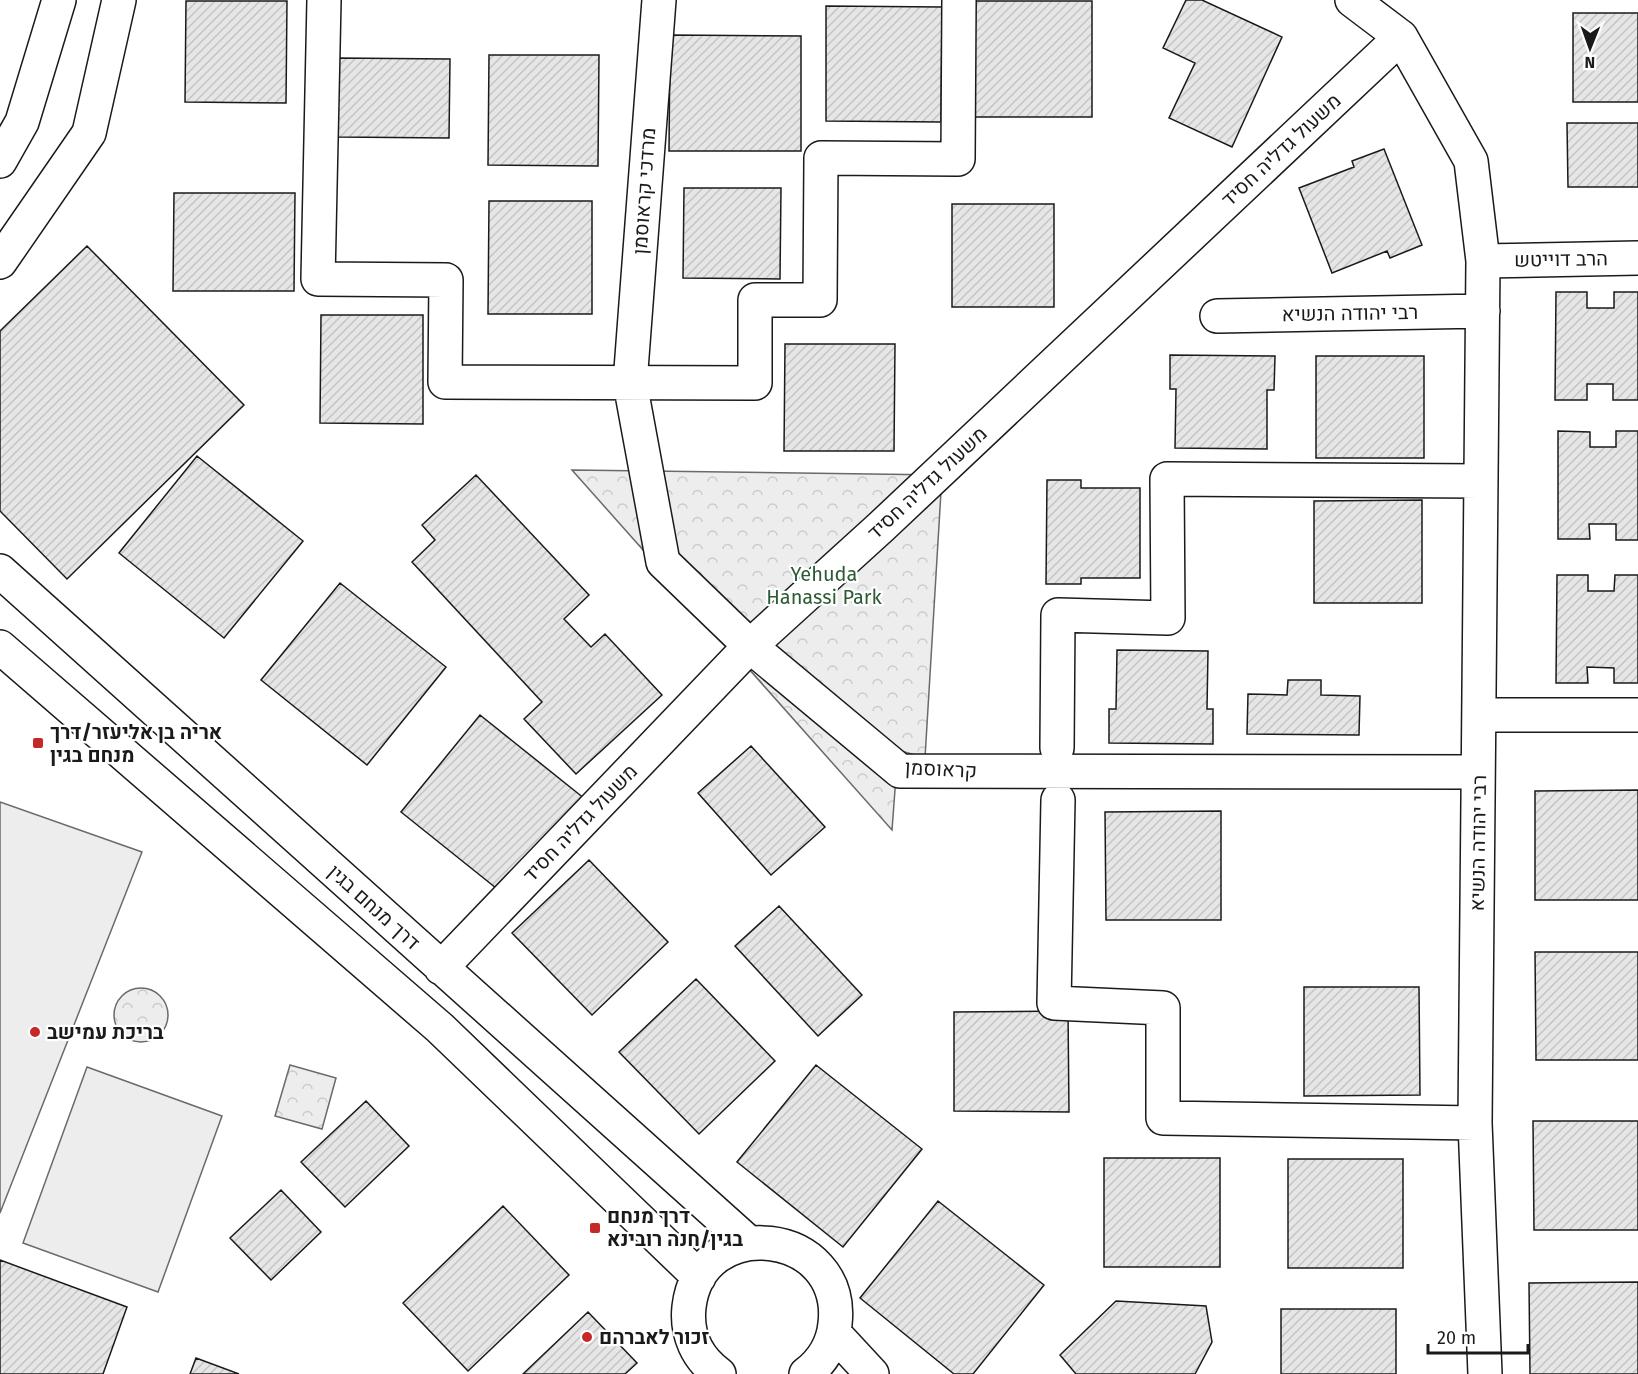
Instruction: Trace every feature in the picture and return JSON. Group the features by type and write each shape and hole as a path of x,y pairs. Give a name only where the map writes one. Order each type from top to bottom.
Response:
{"street":[{"path":"0,161 11,120 59,0"},
{"path":"0,262 89,133 119,0"},
{"path":"324,0 318,279 446,280 445,382 630,383 755,383 755,300 820,300 821,158 958,159 959,0"},
{"name":"מרדכי קראוסמן","path":"630,383 658,0"},
{"name":"רבי יהודה הנשיא","path":"1352,0 1401,37 1471,161 1483,261 1474,1123 1485,1374"},
{"name":"משעול גדליה חסיד","path":"441,968 750,646 890,519 1401,37"},
{"name":"הרב דוייטש","path":"1483,261 1638,258"},
{"name":"רבי יהודה הנשיא","path":"1217,316 1483,311"},
{"name":"קראוסמן","path":"630,383 663,561 750,646 900,771 1478,772"},
{"path":"1057,748 1058,615 1168,618 1167,479 1481,481"},
{"name":"דרך מנחם בגין","path":"0,571 749,1243"},
{"path":"0,647 440,1028 699,1276"},
{"path":"1479,715 1638,716"},
{"path":"1058,800 1054,1003 1163,1008 1163,1118 1474,1123"},
{"path":"709,1371 694,1345 688,1321 691,1295 699,1276 712,1261 729,1250 749,1243 771,1242 792,1247 810,1259 824,1275 833,1293 836,1313 834,1333 826,1352 814,1368 806,1374"},
{"path":"834,1333 872,1374"}],"shaded area":[{"name":"בריכת עמישב","path":"0,802 142,852 0,1213"},
{"path":"87,1067 222,1116 158,1292 23,1243"}],"green space":[{"name":"Yehuda Hanassi Park","path":"572,470 942,475 925,758 898,750 892,830"},
{"path":"141,988 151,990 160,996 166,1005 168,1015 166,1025 160,1034 151,1040 141,1042 131,1040 122,1034 116,1025 114,1015 116,1005 122,996 131,990"},
{"path":"290,1065 336,1078 322,1129 275,1116"}],"building":[{"path":"1186,0 1202,0 1282,37 1232,147 1169,118 1195,63 1163,48"},
{"path":"186,1 287,1 286,103 185,102"},
{"path":"971,1 1092,1 1092,117 970,117"},
{"path":"826,6 942,7 941,122 826,121"},
{"path":"1573,13 1638,13 1638,102 1573,102"},
{"path":"670,35 801,36 801,151 669,151"},
{"path":"489,55 599,55 598,166 488,165"},
{"path":"338,58 450,59 449,138 338,137"},
{"path":"1567,123 1638,123 1638,187 1568,187"},
{"path":"1384,149 1422,245 1390,258 1387,251 1332,273 1299,188 1354,167 1352,161"},
{"path":"684,188 781,188 780,279 683,278"},
{"path":"174,193 295,193 294,291 173,291"},
{"path":"489,201 592,201 592,314 488,314"},
{"path":"952,204 1054,204 1054,307 952,307"},
{"path":"87,246 244,405 67,579 0,511 0,331"},
{"path":"1556,292 1587,292 1587,308 1614,308 1614,292 1638,292 1638,400 1613,400 1613,384 1587,384 1587,400 1555,400"},
{"path":"321,315 423,315 423,424 320,423"},
{"path":"785,344 895,344 894,451 784,451"},
{"path":"1170,355 1275,356 1274,390 1267,390 1267,449 1175,448 1176,389 1170,389"},
{"path":"1316,356 1424,356 1424,458 1316,458"},
{"path":"1558,431 1590,432 1590,447 1616,447 1616,431 1638,431 1638,540 1616,540 1616,524 1589,524 1590,539 1558,539"},
{"path":"197,456 303,541 224,638 119,553"},
{"path":"476,475 589,595 564,619 591,647 605,634 662,695 576,774 524,719 542,702 412,562 435,540 422,525"},
{"path":"1047,480 1081,480 1081,488 1140,488 1140,578 1081,578 1081,584 1046,584"},
{"path":"1422,500 1422,603 1314,603 1314,501"},
{"path":"1557,575 1588,575 1588,591 1614,591 1615,575 1638,575 1638,683 1614,683 1614,668 1587,667 1588,683 1556,683"},
{"path":"340,583 446,667 367,765 261,680"},
{"path":"1117,650 1208,651 1207,709 1213,709 1213,744 1109,743 1109,709 1116,709"},
{"path":"1288,680 1321,680 1321,695 1360,696 1359,735 1247,734 1248,694 1287,695"},
{"path":"480,715 585,799 506,896 401,812"},
{"path":"751,746 825,827 771,875 698,793"},
{"path":"1638,790 1638,900 1535,900 1535,791"},
{"path":"1221,811 1221,920 1106,920 1105,812"},
{"path":"589,860 668,942 592,1015 512,933"},
{"path":"779,906 862,995 818,1036 735,946"},
{"path":"1535,952 1638,952 1638,1060 1536,1060"},
{"path":"696,979 775,1061 699,1134 619,1052"},
{"path":"1304,987 1419,987 1420,1095 1304,1096"},
{"path":"1068,1011 1069,1112 954,1111 954,1012"},
{"path":"816,1065 922,1149 843,1247 737,1162"},
{"path":"366,1101 409,1146 345,1207 301,1162"},
{"path":"1533,1121 1638,1121 1638,1230 1534,1230"},
{"path":"1104,1158 1220,1158 1220,1267 1104,1267"},
{"path":"1288,1159 1403,1159 1403,1268 1288,1268"},
{"path":"281,1190 321,1232 271,1280 230,1238"},
{"path":"938,1201 1044,1285 973,1374 954,1374 860,1298"},
{"path":"503,1206 569,1275 468,1371 403,1303"},
{"path":"0,1260 127,1307 103,1374 0,1374"},
{"path":"1638,1282 1638,1374 1530,1374 1529,1283"},
{"path":"1116,1301 1206,1306 1212,1342 1195,1374 1076,1374 1060,1355"},
{"path":"1281,1309 1396,1309 1396,1374 1281,1374"},
{"name":"זכור לאברהם","path":"588,1312 637,1363 625,1374 523,1374"},
{"path":"196,1358 239,1374 190,1374"}],"place":[{"name":"אריה בן אליעזר/דרך מנחם בגין","path":"38,743"},
{"name":"בריכת עמישב","path":"35,1032"},
{"name":"דרך מנחם בגין/חנה רובינא","path":"595,1228"},
{"name":"זכור לאברהם","path":"587,1337"}]}
